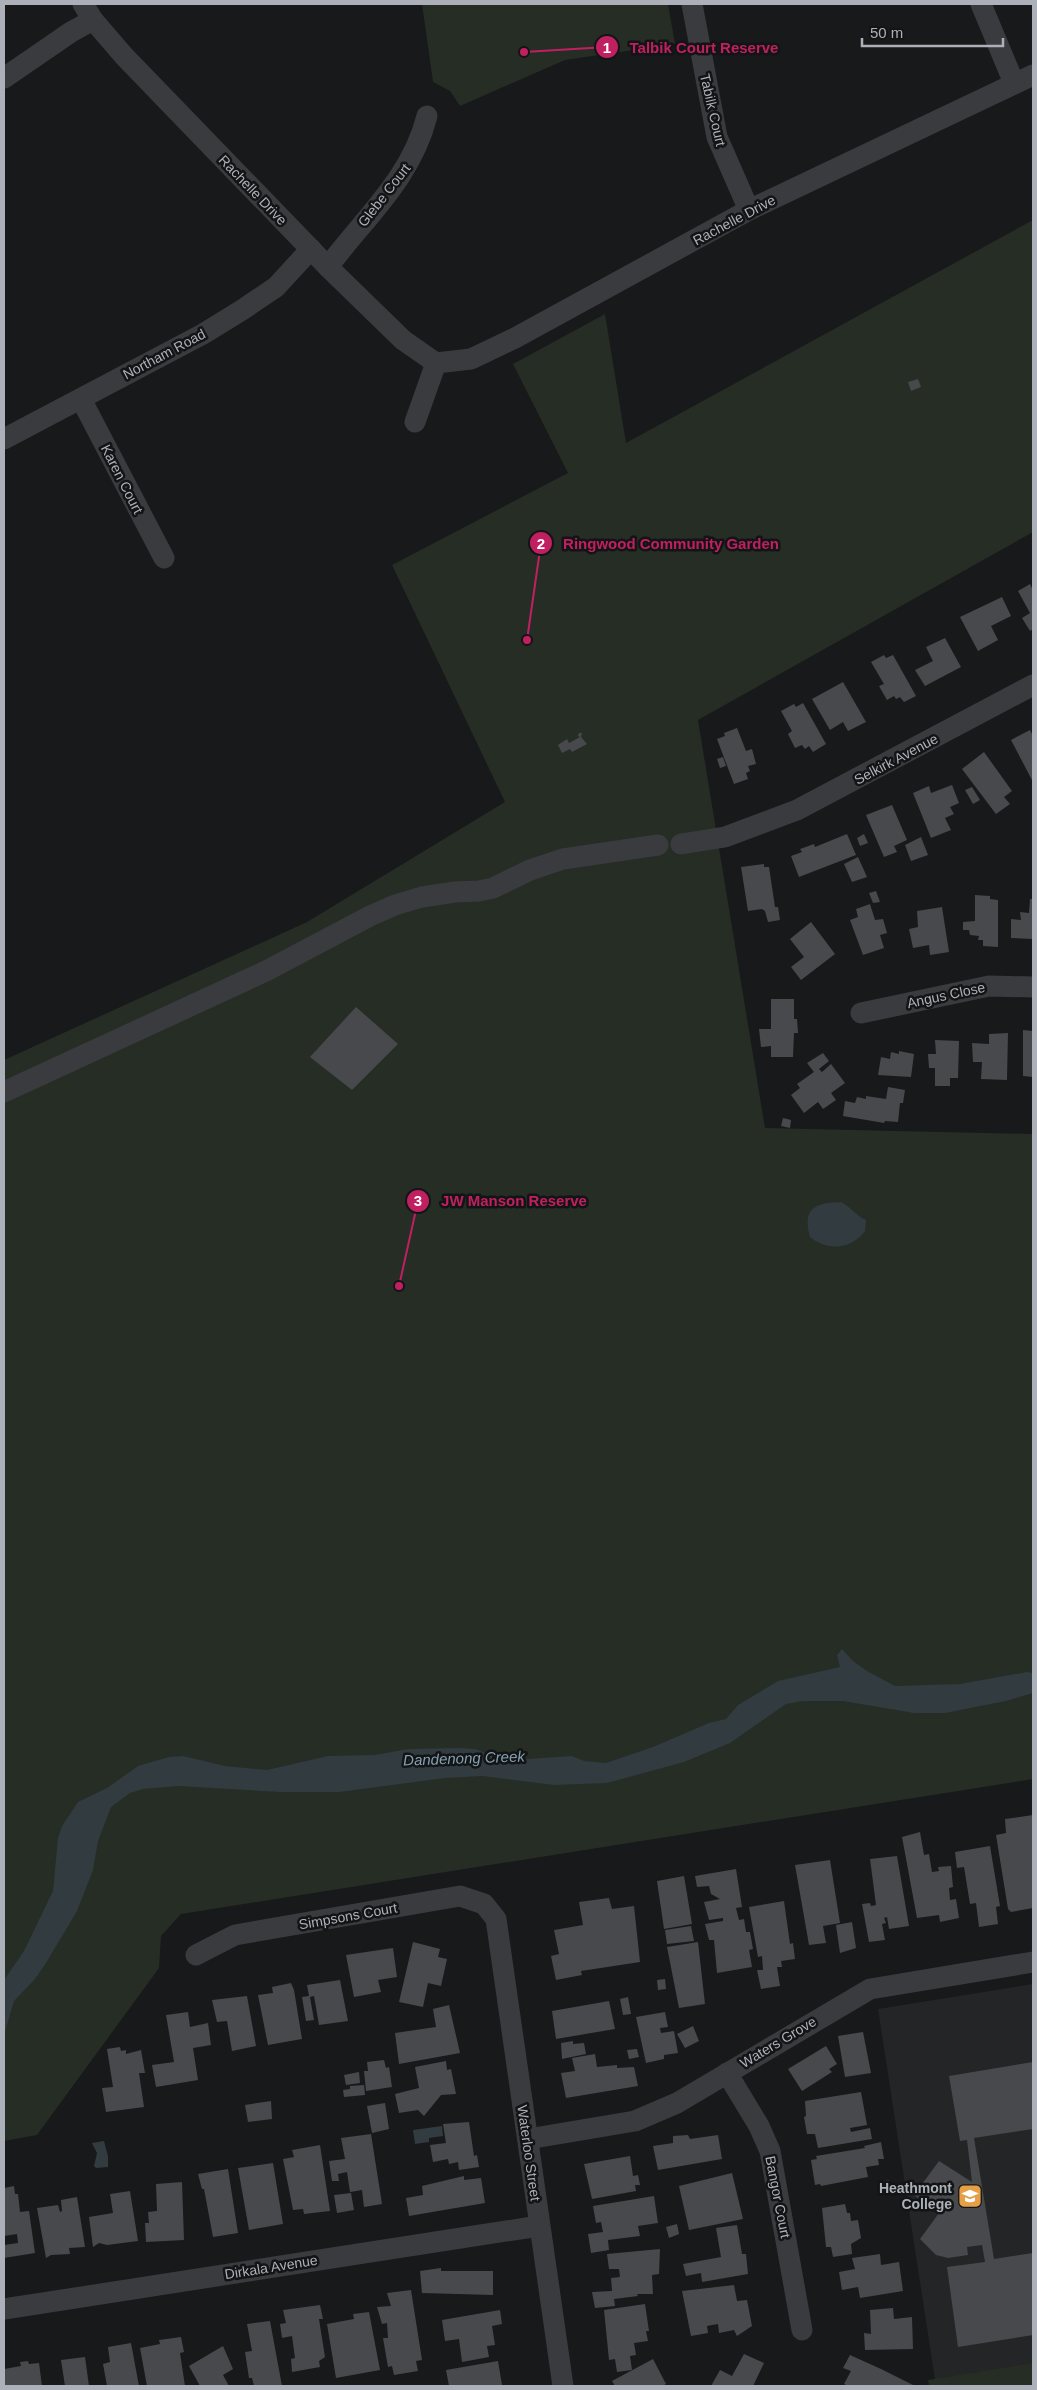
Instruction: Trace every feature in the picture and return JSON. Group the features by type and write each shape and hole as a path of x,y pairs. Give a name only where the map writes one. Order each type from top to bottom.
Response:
{"street":[{"name":"Tabilk Court","path":"692,4 717,137 750,210"},
{"path":"981,4 1014,83"},
{"name":"Rachelle Drive","path":"88,12 130,63 311,250 403,340 436,363 471,359 515,338 750,210 1033,75"},
{"path":"4,78 71,32 88,12"},
{"name":"Glebe Court","path":"328,267 412,159 422,136 427,116"},
{"name":"Northam Road","path":"4,439 203,334 242,310 276,287 311,250"},
{"path":"415,422 436,363"},
{"name":"Karen Court","path":"81,399 164,558"},
{"name":"Selkirk Avenue","path":"681,840 706,829 757,825 817,801 1033,685"},
{"path":"4,1092 266,971 370,916 395,906 422,897 455,892 479,892 493,888 530,870 563,859 658,845"},
{"name":"Angus Close","path":"860,1013 989,986 1033,987"},
{"name":"Simpsons Court","path":"196,1955 235,1935 460,1896 484,1904 496,1919"},
{"name":"Waterloo Street","path":"496,1919 563,2386"},
{"name":"Waters Grove","path":"528,2139 635,2120 677,2104 870,1989 1033,1962"},
{"name":"Bangor Court","path":"727,2073 759,2126 770,2151 802,2330"},
{"name":"Dirkala Avenue","path":"4,2309 539,2226"}],"shaded area":[{"path":"422,4 668,4 675,44 565,60 460,106 450,91 433,82"},
{"path":"1033,220 1033,532 698,720 765,1128 1033,1134 1033,1779 181,1914 161,1936 159,1968 37,2135 4,2141 4,1060 307,922 505,802 392,565 568,473 513,364 605,314 626,443"},
{"name":"Heathmont College","path":"1033,1984 1033,2386 936,2386 878,2009"},
{"path":"1033,2363 1033,2386 929,2386 928,2380"}],"water":[{"path":"841,1202 866,1220 865,1231 853,1242 839,1246 824,1245 810,1237 808,1227 809,1213 818,1206"},
{"name":"Dandenong Creek","path":"842,1649 853,1661 867,1671 895,1686 960,1684 1027,1672 1033,1673 1033,1693 1006,1701 945,1713 914,1713 843,1701 803,1701 786,1704 730,1743 684,1762 607,1783 554,1785 483,1776 445,1778 339,1792 280,1792 178,1786 143,1789 130,1793 111,1807 98,1841 93,1870 77,1911 35,1979 14,2001 4,2035 4,1980 24,1951 53,1891 58,1838 62,1826 78,1802 107,1788 138,1766 169,1757 183,1756 225,1766 267,1770 328,1756 374,1755 409,1749 460,1748 475,1749 497,1757 513,1760 572,1756 584,1761 606,1763 653,1747 709,1723 726,1719 738,1705 778,1681 840,1667 837,1655"},
{"path":"442,2126 443,2136 429,2138 429,2142 415,2144 413,2130"},
{"path":"104,2141 108,2156 108,2167 96,2168 94,2166 97,2153 92,2143"}],"building":[{"path":"918,379 921,387 911,391 908,382"},
{"path":"1030,584 1033,590 1033,629 1030,631 1022,618 1030,613 1018,591"},
{"path":"1002,597 1011,616 991,626 998,640 978,651 960,617"},
{"path":"945,638 961,667 925,686 915,670 933,661 926,647"},
{"path":"884,655 886,658 893,655 916,696 904,702 900,697 896,699 894,696 887,700 879,686 884,684 871,662"},
{"path":"843,682 866,722 848,731 843,722 830,730 812,699"},
{"path":"803,703 826,744 813,752 809,746 805,749 802,745 795,748 788,734 792,731 781,711 794,704 796,707"},
{"path":"737,728 746,751 752,749 756,764 748,766 750,771 746,773 748,779 734,784 717,739 725,736 724,733"},
{"path":"1030,730 1033,736 1033,782 1011,740"},
{"path":"579,733 582,733 581,737 587,744 572,752 570,749 562,753 558,745 567,739 569,743 580,737 578,736"},
{"path":"984,752 1012,791 1004,797 1010,804 996,814 962,769"},
{"path":"723,757 726,766 720,768 717,759"},
{"path":"952,785 959,803 950,807 954,814 945,818 951,830 931,838 913,793 929,786 931,793"},
{"path":"972,787 980,800 973,804 965,790"},
{"path":"892,805 907,840 894,846 897,852 884,857 866,815"},
{"path":"847,834 856,855 799,877 791,856 802,852 800,849 814,844 815,847"},
{"path":"864,834 868,843 860,846 857,838"},
{"path":"921,837 928,855 911,861 905,845"},
{"path":"858,857 867,877 852,882 844,864"},
{"path":"764,864 764,867 769,867 775,907 778,907 780,920 768,922 765,911 762,909 748,911 741,867"},
{"path":"876,891 880,902 873,903 869,893"},
{"path":"975,895 990,896 990,899 998,900 998,947 983,946 983,940 978,940 979,936 970,935 969,930 963,930 963,922 975,921"},
{"path":"1030,899 1033,899 1033,939 1011,938 1011,919 1021,920 1020,912 1029,913"},
{"path":"870,904 875,920 883,919 887,933 880,935 884,948 863,955 850,920 858,917 856,909"},
{"path":"942,907 949,952 930,955 929,945 913,948 909,929 918,927 917,911"},
{"path":"811,922 835,954 801,980 791,967 804,957 790,939"},
{"path":"771,999 794,999 794,1019 797,1019 798,1033 794,1033 793,1057 771,1057 771,1046 761,1047 759,1029 771,1029"},
{"path":"356,1007 398,1044 352,1090 310,1057"},
{"path":"1023,1030 1033,1031 1033,1077 1023,1076"},
{"path":"1008,1033 1007,1080 981,1079 982,1062 973,1062 972,1043 989,1044 989,1034"},
{"path":"935,1040 959,1041 958,1078 950,1078 950,1086 935,1086 935,1068 929,1068 928,1054 936,1054"},
{"path":"899,1051 914,1054 911,1077 878,1075 881,1057 890,1059 891,1052 899,1054"},
{"path":"823,1053 829,1061 819,1069 822,1072 831,1064 845,1083 831,1093 836,1100 823,1109 818,1102 804,1113 791,1095 800,1088 797,1084 814,1072 807,1063"},
{"path":"888,1087 905,1090 903,1103 900,1103 898,1122 885,1121 884,1123 843,1116 845,1101 855,1103 857,1097 866,1099 866,1096 886,1099"},
{"path":"783,1118 791,1120 790,1128 781,1126"},
{"path":"1033,1815 1033,1908 1011,1912 1008,1909 996,1835 1006,1833 1005,1819"},
{"path":"920,1832 924,1855 929,1854 932,1872 939,1871 938,1867 951,1866 953,1887 949,1888 950,1900 956,1899 959,1918 940,1922 939,1915 917,1918 902,1837"},
{"path":"990,1846 1000,1906 996,1907 998,1924 979,1927 976,1903 970,1904 964,1867 957,1868 955,1852"},
{"path":"897,1856 909,1926 889,1929 887,1917 884,1918 886,1923 882,1924 885,1940 869,1942 862,1904 870,1903 871,1906 876,1905 870,1859"},
{"path":"830,1860 840,1923 823,1926 826,1943 809,1945 795,1865"},
{"path":"736,1869 742,1907 736,1908 739,1920 744,1919 746,1932 750,1932 753,1949 749,1950 752,1967 717,1973 714,1940 709,1940 705,1924 723,1921 723,1918 709,1920 704,1902 720,1899 711,1894 709,1886 697,1887 695,1876"},
{"path":"684,1876 692,1924 664,1929 657,1881"},
{"path":"609,1898 612,1909 634,1906 640,1962 581,1971 582,1975 556,1980 551,1956 559,1954 554,1930 583,1925 579,1902"},
{"path":"784,1901 790,1944 793,1943 795,1959 781,1961 782,1967 777,1967 780,1986 761,1989 757,1970 763,1970 762,1956 758,1957 749,1907"},
{"path":"852,1922 856,1948 840,1953 836,1925"},
{"path":"691,1926 694,1941 667,1944 665,1930"},
{"path":"413,1942 440,1949 438,1957 447,1959 441,1986 428,1983 423,2007 399,2002"},
{"path":"698,1942 705,2004 679,2008 667,1947"},
{"path":"393,1948 397,1977 378,1980 381,1992 354,1997 346,1955"},
{"path":"665,1979 666,1989 658,1990 657,1980"},
{"path":"340,1980 348,2021 319,2025 314,1996 310,1997 314,2020 306,2021 302,1997 309,1996 307,1985"},
{"path":"291,1983 294,1990 302,2039 268,2045 258,1995 273,1993 272,1987"},
{"path":"247,1996 256,2046 232,2051 227,2021 217,2022 212,2000"},
{"path":"628,1997 631,2014 623,2015 620,1999"},
{"path":"609,2001 615,2029 556,2039 552,2011"},
{"path":"449,2005 460,2053 399,2064 395,2033 436,2027 433,2009"},
{"path":"188,2012 190,2027 208,2023 211,2045 193,2048 198,2080 156,2087 152,2065 174,2062 166,2015"},
{"path":"665,2012 668,2027 660,2028 661,2033 674,2031 678,2053 664,2055 664,2059 646,2063 636,2017"},
{"path":"693,2026 699,2041 685,2048 677,2034"},
{"path":"863,2032 871,2073 845,2077 838,2036"},
{"path":"573,2041 573,2044 584,2043 586,2054 562,2059 561,2043"},
{"path":"826,2046 837,2064 829,2069 832,2072 802,2091 788,2069"},
{"path":"120,2047 121,2051 126,2050 126,2054 141,2050 145,2073 139,2073 144,2107 106,2112 102,2088 113,2087 107,2049"},
{"path":"637,2049 639,2057 629,2059 627,2050"},
{"path":"595,2054 597,2067 617,2065 617,2068 634,2067 638,2086 566,2098 561,2073 575,2071 572,2058"},
{"path":"384,2060 386,2068 389,2067 392,2087 366,2091 364,2071 368,2071 367,2062"},
{"path":"446,2061 447,2070 451,2069 456,2094 441,2095 424,2116 418,2110 399,2113 395,2094 419,2088 415,2067"},
{"path":"1033,2062 1033,2129 974,2138 994,2259 1033,2253 1033,2335 958,2347 947,2267 985,2262 982,2245 967,2247 968,2255 948,2258 936,2255 920,2239 939,2213 914,2195 939,2161 972,2182 967,2140 960,2141 949,2076"},
{"path":"359,2072 360,2083 346,2085 344,2075"},
{"path":"364,2085 365,2095 344,2097 343,2090 350,2089 350,2086"},
{"path":"861,2092 867,2125 850,2128 851,2132 870,2128 872,2139 818,2148 815,2134 807,2134 804,2117 806,2116 805,2101"},
{"path":"271,2101 272,2119 248,2122 245,2105"},
{"path":"385,2103 389,2129 372,2133 367,2106"},
{"path":"469,2122 474,2156 477,2155 479,2167 459,2170 458,2162 449,2164 448,2159 433,2162 430,2145 446,2143 443,2124"},
{"path":"371,2134 382,2204 364,2207 362,2190 350,2192 347,2172 338,2174 339,2181 332,2181 329,2161 345,2159 341,2138"},
{"path":"688,2135 690,2139 718,2135 722,2159 658,2170 653,2146 673,2143 673,2136"},
{"path":"881,2142 884,2159 878,2159 879,2165 866,2167 868,2177 821,2186 820,2184 815,2185 811,2160 817,2159 816,2156 865,2148 864,2146"},
{"path":"320,2145 330,2211 304,2214 303,2209 293,2210 283,2159 294,2157 292,2150"},
{"path":"630,2156 633,2176 638,2175 640,2185 635,2185 636,2191 592,2199 584,2164"},
{"path":"273,2163 283,2224 249,2230 238,2168"},
{"path":"228,2169 238,2233 213,2237 204,2189 202,2189 198,2174"},
{"path":"732,2173 743,2219 689,2230 679,2186"},
{"path":"464,2176 464,2180 481,2178 485,2203 409,2216 406,2198 423,2195 422,2186"},
{"path":"889,2180 890,2190 880,2191 879,2182"},
{"path":"182,2182 184,2240 146,2242 145,2223 149,2223 148,2212 157,2211 156,2184"},
{"path":"14,2186 15,2194 18,2194 20,2212 29,2211 35,2253 4,2258 4,2245 18,2243 17,2234 4,2236 4,2188"},
{"path":"130,2191 138,2241 107,2245 99,2243 93,2247 89,2217 113,2213 110,2194"},
{"path":"351,2193 354,2210 337,2213 334,2195"},
{"path":"654,2196 658,2223 638,2226 640,2236 608,2240 609,2250 591,2253 588,2234 603,2232 601,2222 596,2223 593,2206"},
{"path":"77,2197 85,2247 69,2248 70,2254 51,2255 46,2258 37,2208 58,2205 60,2212 62,2211 61,2200"},
{"path":"845,2204 847,2213 850,2213 851,2221 858,2220 861,2238 851,2244 852,2254 833,2257 831,2247 826,2247 822,2208"},
{"path":"677,2224 679,2234 669,2238 666,2227"},
{"path":"737,2225 742,2254 746,2254 748,2274 702,2282 701,2273 686,2276 683,2264 721,2257 716,2228"},
{"path":"660,2249 659,2274 652,2275 653,2294 637,2294 638,2296 614,2299 615,2306 595,2308 592,2292 612,2291 611,2278 620,2277 619,2269 609,2269 607,2254"},
{"path":"880,2254 881,2265 899,2262 903,2291 860,2298 858,2287 842,2290 839,2272 855,2269 852,2258"},
{"path":"441,2268 441,2271 493,2271 493,2295 422,2293 420,2271"},
{"path":"734,2285 737,2301 747,2300 752,2326 737,2336 734,2330 719,2333 718,2324 707,2326 708,2333 691,2336 682,2291"},
{"path":"411,2290 422,2360 416,2361 418,2371 394,2375 392,2366 388,2367 383,2338 388,2338 387,2323 382,2324 377,2307 391,2306 387,2293"},
{"path":"645,2304 649,2331 646,2331 648,2341 634,2343 636,2355 630,2356 632,2370 617,2372 615,2359 609,2360 604,2310"},
{"path":"320,2305 323,2319 319,2319 325,2357 319,2361 320,2367 292,2372 291,2359 295,2358 292,2336 282,2338 280,2324 286,2323 283,2310"},
{"path":"893,2308 894,2319 912,2317 913,2349 865,2350 864,2333 871,2334 870,2310"},
{"path":"500,2310 502,2324 492,2326 495,2345 487,2346 489,2357 462,2362 459,2339 445,2341 442,2320"},
{"path":"369,2312 380,2370 336,2378 327,2324 354,2319 353,2314"},
{"path":"270,2321 282,2386 254,2386 252,2378 249,2378 245,2352 252,2351 247,2324"},
{"path":"181,2337 184,2352 180,2353 185,2386 147,2386 140,2348 160,2344 159,2340"},
{"path":"131,2343 139,2386 107,2386 103,2364 110,2362 108,2347"},
{"path":"223,2346 233,2369 223,2375 229,2386 200,2386 189,2366"},
{"path":"744,2354 764,2363 753,2386 711,2386 720,2370 732,2376"},
{"path":"850,2355 915,2386 848,2386 844,2384 851,2371 843,2368"},
{"path":"85,2357 89,2386 65,2386 61,2360"},
{"path":"653,2359 666,2384 662,2386 615,2386 612,2381"},
{"path":"28,2361 29,2364 39,2363 42,2386 4,2386 4,2369 21,2366 20,2362"},
{"path":"498,2361 502,2385 449,2386 446,2370"}],"place":[{"name":"Talbik Court Reserve","path":"524,52"},
{"name":"Ringwood Community Garden","path":"527,640"},
{"name":"JW Manson Reserve","path":"399,1286"},
{"name":"Heathmont College","path":"970,2196"}]}
